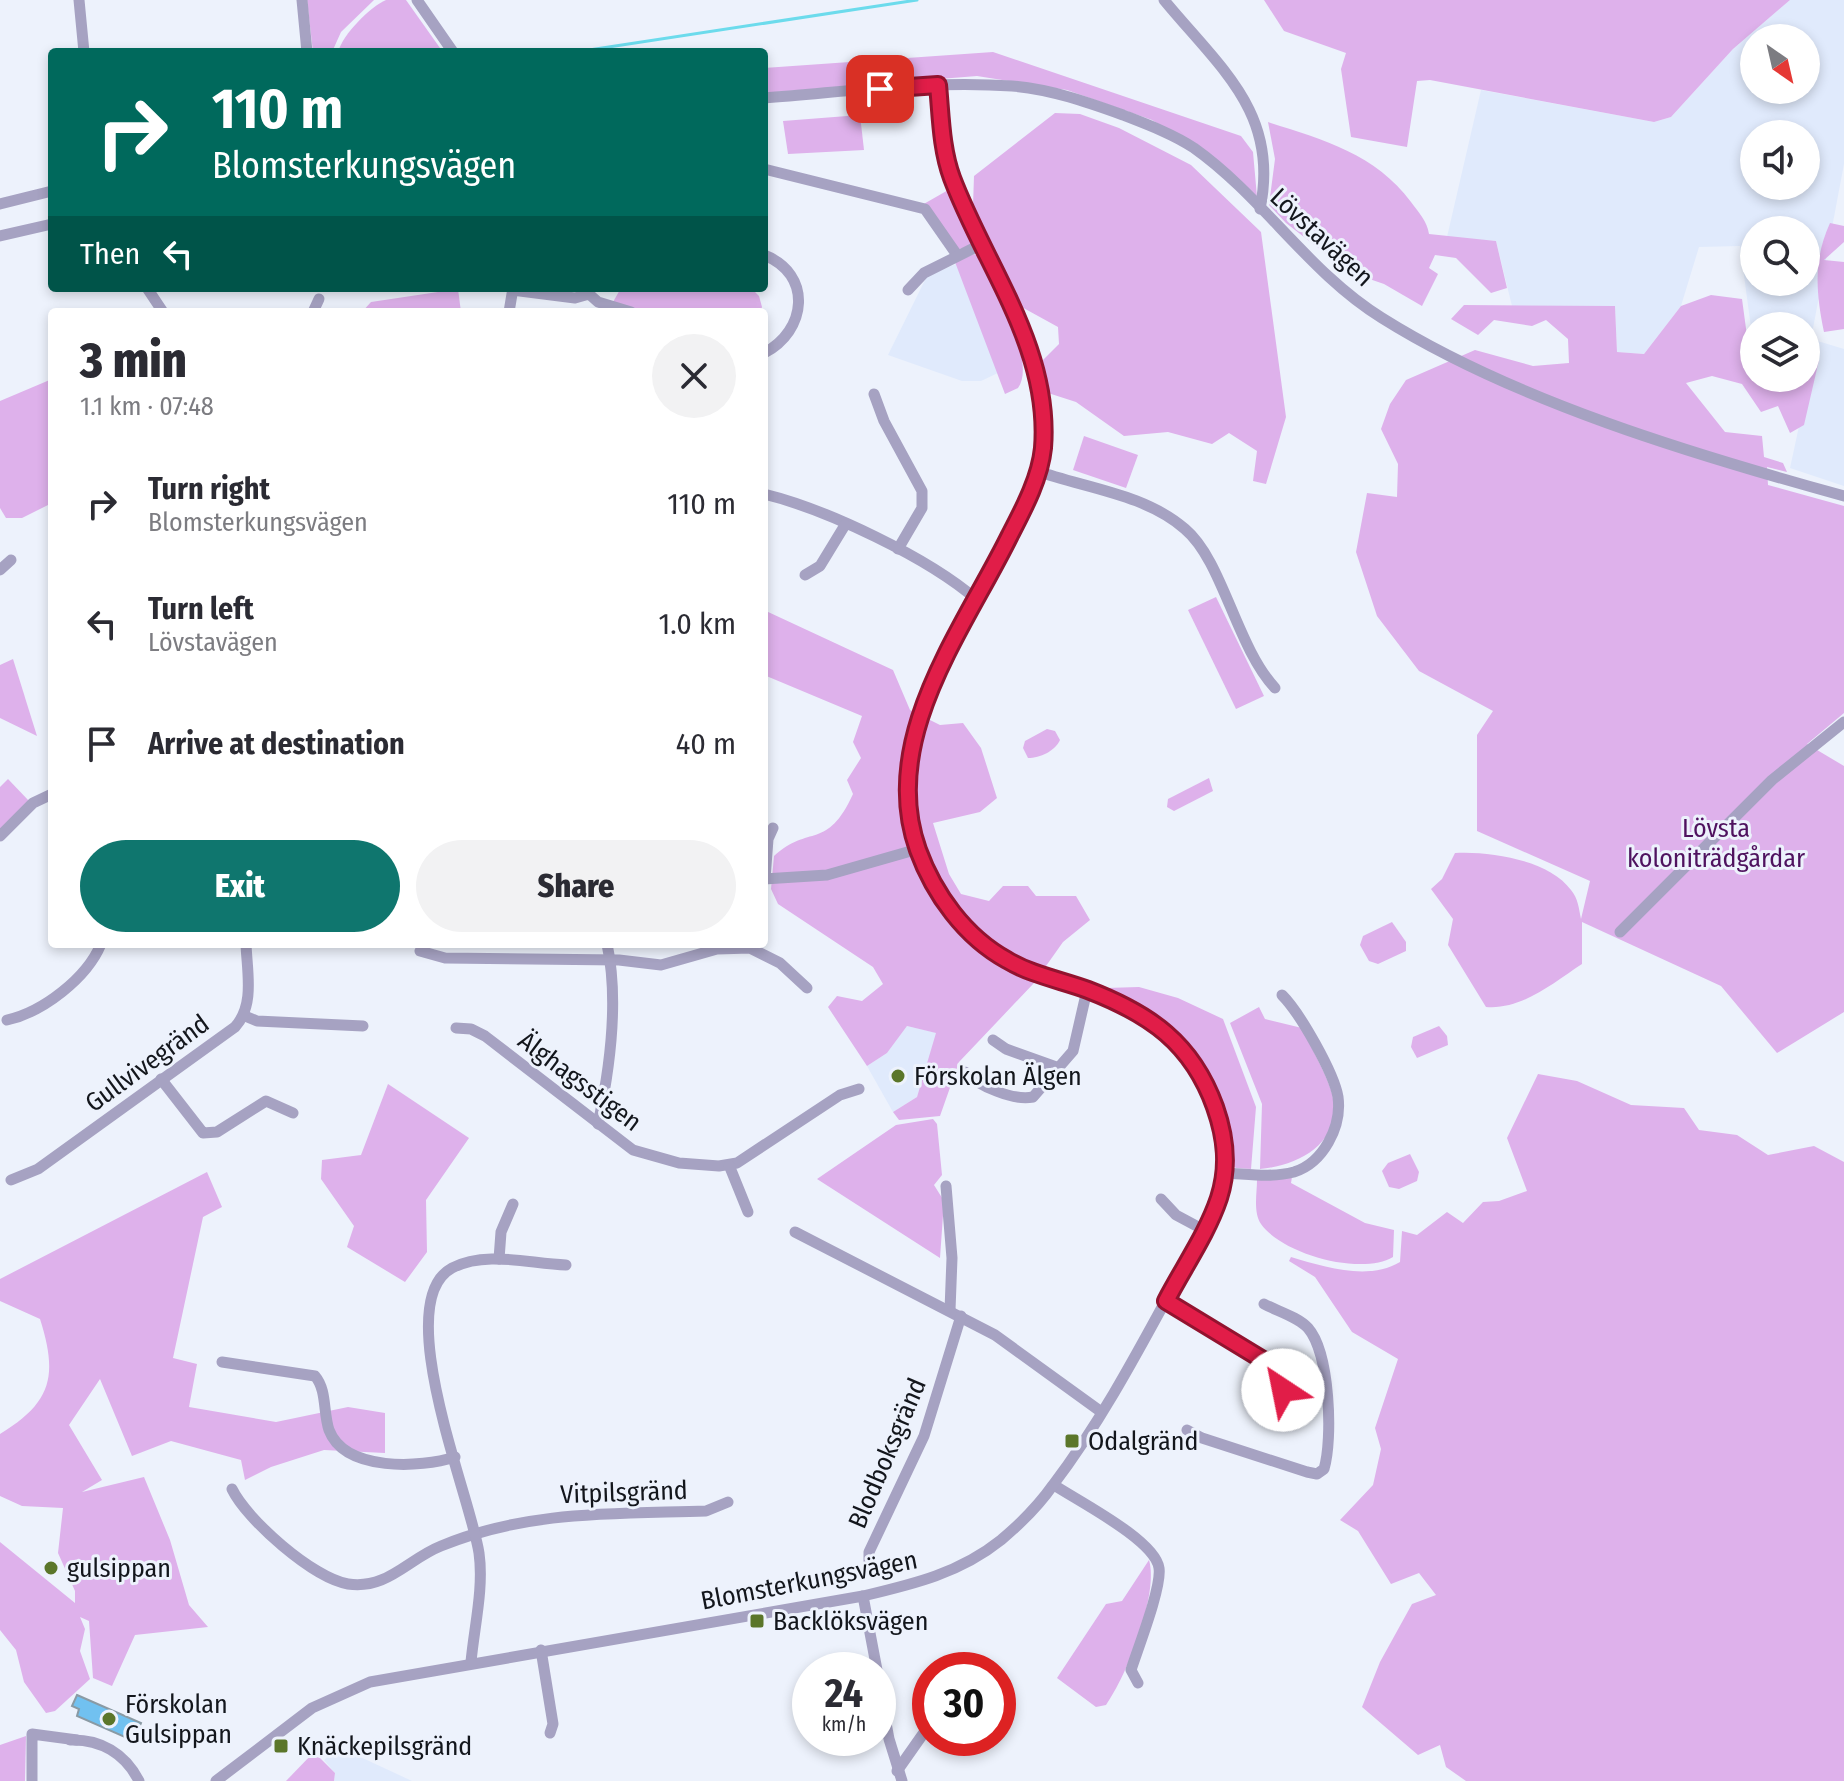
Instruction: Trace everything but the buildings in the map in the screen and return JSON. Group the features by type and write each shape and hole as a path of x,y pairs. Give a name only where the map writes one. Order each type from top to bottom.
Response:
{"street":[{"path":"79,0 84,48"},
{"path":"302,0 307,48"},
{"path":"417,0 450,48"},
{"path":"1164,0 1252,111 1266,165 1260,209"},
{"name":"Lövstavägen","path":"768,98 938,85 1014,86 1080,99 1145,123 1193,148 1260,209 1331,281 1381,318 1433,347 1507,382 1648,436 1844,496"},
{"name":"Blomsterkungsvägen","path":"216,1781 312,1708 370,1682 863,1596 926,1582 976,1558 1023,1520 1054,1485 1166,1301 1218,1202 1226,1173 1226,1151 1220,1121 1207,1085 1186,1051 1139,1014 1087,990 1030,971 987,947 953,913 918,849 908,811 908,789 921,711 1032,490 1043,449 1036,368 1018,319 948,168 938,85"},
{"path":"768,170 925,209 957,255"},
{"path":"0,204 48,192"},
{"path":"0,211 48,199"},
{"path":"0,236 48,225"},
{"path":"908,290 924,273 982,244"},
{"path":"768,257 784,267 792,278 798,307 796,324 790,334 768,350"},
{"path":"533,292 575,298 589,294 598,302 618,308"},
{"path":"315,308 319,299"},
{"path":"874,394 884,421 922,491 922,508 898,549"},
{"path":"1037,471 1134,500 1183,527 1202,550 1259,671 1275,688"},
{"path":"768,496 898,549 946,576 977,600"},
{"path":"805,575 820,566 845,525"},
{"path":"0,570 11,560"},
{"path":"1620,932 1772,780 1844,722"},
{"path":"0,836 33,803 48,796"},
{"path":"768,839 773,828"},
{"path":"768,879 827,875 918,849"},
{"path":"7,1020 26,1015 80,975 98,948"},
{"name":"Gullvivegränd","path":"11,1180 38,1169 245,1016 246,948"},
{"path":"598,1124 609,1063 608,948"},
{"path":"420,951 445,958 610,960 661,965 717,949 750,948 780,963 807,988"},
{"path":"965,1072 977,1083 1029,1098 1043,1089 1073,1051 1087,990"},
{"path":"1226,1173 1255,1175 1296,1171 1325,1149 1333,1132 1338,1096 1299,1012 1282,995"},
{"path":"245,1016 257,1021 363,1026"},
{"name":"Älghagsstigen","path":"456,1028 471,1029 485,1036 619,1141 647,1156 679,1163 729,1165 768,1145 840,1095 859,1089"},
{"path":"993,1040 1006,1049 1059,1068"},
{"path":"161,1079 203,1133 217,1132 266,1101 293,1113"},
{"path":"729,1165 748,1212"},
{"name":"Blodboksgränd","path":"869,1561 869,1552 924,1436 956,1313 946,1186"},
{"path":"1161,1199 1176,1215 1204,1230"},
{"path":"499,1259 501,1232 513,1204"},
{"path":"795,1232 995,1335 1100,1411"},
{"path":"471,1662 480,1574 475,1536 455,1457 434,1394 429,1347 432,1297 450,1269 475,1261 499,1259 566,1265"},
{"path":"1166,1301 1276,1369 1283,1379 1283,1390 1272,1406"},
{"path":"1187,1430 1202,1438 1307,1472 1317,1474 1324,1469 1331,1442 1324,1377 1314,1337 1301,1322 1264,1304"},
{"path":"222,1362 315,1376 322,1384 323,1405 334,1440 342,1449 390,1465 436,1463 455,1457"},
{"path":"1054,1485 1140,1541 1157,1560 1159,1579 1131,1670 1138,1683"},
{"name":"Vitpilsgränd","path":"232,1489 239,1506 292,1552 320,1573 347,1584 386,1579 440,1546 557,1515 706,1511 728,1502"},
{"path":"863,1596 874,1652"},
{"path":"541,1650 553,1724 550,1733"},
{"path":"32,1781 32,1734 103,1744 117,1753 139,1781"},
{"path":"900,1776 912,1755"},
{"path":"893,1756 900,1776"}],"shaded area":[{"path":"1790,0 1844,0 1844,164 1820,291 1820,216 1740,216 1740,246 1699,247 1681,306 1644,354 1617,352 1615,306 1512,306 1496,241 1447,237 1481,90 1654,122 1671,117 1740,43 1740,104 1820,104 1820,24 1762,24"},
{"path":"961,262 1000,372 981,381 962,381 888,355 927,276"},
{"path":"1747,296 1819,296 1816,312 1749,312"},
{"path":"1820,342 1844,349 1844,486 1790,468 1806,392 1820,392"},
{"name":"Förskolan Älgen","path":"907,1026 937,1033 917,1097 893,1112 867,1066 887,1053"},
{"path":"339,1747 412,1781 334,1781 335,1773 324,1760"}],"green space":[{"path":"307,0 374,0 341,32 334,48 313,48"},
{"path":"386,0 406,0 440,48 340,48 345,37 372,9"},
{"path":"1264,0 1790,0 1762,24 1740,24 1740,43 1671,117 1654,122 1430,80 1417,81 1407,147 1351,137 1341,69 1346,53 1284,31"},
{"path":"993,52 1241,136 1253,152 1257,197 1217,160 1152,120 1067,90 977,76 768,93 768,68"},
{"path":"1055,113 1080,114 1119,128 1191,165 1261,232 1286,417 1266,484 1253,481 1257,451 1229,433 1212,444 1168,432 1124,436 1076,402 1045,392 1041,362 1059,344 1058,327 1018,305 973,206 974,176"},
{"path":"860,115 864,150 788,154 783,121"},
{"path":"1268,122 1328,142 1365,160 1397,185 1425,221 1429,234 1496,241 1507,288 1491,293 1456,258 1435,255 1429,268 1438,274 1422,306 1384,284 1349,272 1286,223 1269,205 1275,159"},
{"path":"950,189 974,238 971,245 957,250 922,205"},
{"path":"1830,223 1844,226 1844,242 1824,260 1844,262 1844,329 1824,332 1819,296 1820,256"},
{"path":"974,254 983,259 1004,305 1022,361 1018,388 1005,394 955,262"},
{"path":"458,292 460,308 366,308 371,302"},
{"path":"619,292 755,292 762,307 629,308 613,302"},
{"name":"Lövsta koloniträdgårdar","path":"1711,295 1742,299 1740,383 1712,376 1686,383 1725,432 1762,436 1764,457 1783,463 1787,472 1767,467 1768,485 1844,506 1844,713 1807,744 1844,766 1844,1012 1777,1053 1721,986 1582,922 1582,964 1525,1000 1486,1007 1448,945 1453,919 1431,889 1442,879 1455,853 1501,856 1549,871 1573,893 1581,919 1590,881 1477,831 1477,735 1493,711 1419,671 1377,616 1356,552 1367,493 1397,497 1398,464 1381,429 1390,404 1406,380 1475,350 1533,366 1569,363 1568,339 1546,320 1532,326 1494,320 1478,335 1451,319 1464,305 1615,306 1617,352 1644,354 1681,306"},
{"path":"48,381 48,505 22,518 6,518 0,508 0,401"},
{"path":"1747,392 1812,392 1804,425 1790,433 1778,406 1761,412"},
{"path":"1084,436 1138,455 1126,488 1073,470"},
{"path":"1216,597 1264,696 1236,709 1188,610"},
{"path":"768,612 893,670 910,710 940,725 963,723 981,748 997,798 980,812 933,823 949,874 961,894 989,901 1003,886 1028,886 1036,896 1076,896 1090,920 1063,942 1034,983 959,1062 940,1116 899,1120 893,1112 917,1097 936,1033 907,1026 887,1053 867,1066 828,1007 837,996 862,1001 883,984 873,967 778,904 771,889 774,856 786,846 826,830 844,812 853,794 847,780 861,758 853,742 862,716 768,677"},
{"path":"13,659 37,736 0,718 0,665"},
{"path":"1047,729 1055,731 1060,740 1058,744 1047,753 1028,758 1023,748 1025,741"},
{"path":"1209,778 1213,791 1174,811 1167,807 1168,799"},
{"path":"8,779 29,801 0,829 0,787"},
{"path":"1392,922 1406,942 1406,951 1378,964 1369,961 1360,945 1363,936"},
{"path":"1139,987 1178,998 1223,1019 1256,1107 1251,1169 1236,1168 1230,1164 1218,1102 1195,1057 1158,1021 1106,988"},
{"path":"1259,1007 1265,1019 1302,1028 1328,1082 1334,1108 1326,1136 1316,1147 1290,1162 1260,1169 1262,1104 1230,1023"},
{"path":"1439,1026 1447,1036 1448,1045 1417,1058 1411,1047 1413,1037"},
{"path":"1538,1074 1577,1081 1631,1105 1684,1108 1699,1130 1737,1135 1768,1155 1814,1146 1844,1162 1844,1781 1466,1781 1446,1767 1440,1745 1418,1755 1362,1707 1380,1662 1412,1604 1436,1595 1419,1573 1391,1584 1358,1531 1340,1520 1373,1485 1381,1449 1375,1428 1398,1359 1352,1332 1315,1277 1289,1261 1291,1257 1346,1270 1388,1268 1400,1262 1402,1231 1417,1235 1447,1212 1463,1223 1483,1202 1499,1201 1527,1191 1507,1138"},
{"path":"388,1084 469,1138 426,1200 427,1252 405,1282 347,1247 354,1226 321,1179 322,1160 361,1155"},
{"path":"933,1119 937,1124 942,1175 934,1185 944,1201 940,1258 817,1179 896,1125"},
{"path":"1410,1154 1419,1172 1417,1181 1399,1189 1389,1187 1382,1171 1388,1163"},
{"path":"207,1172 222,1207 203,1217 173,1358 197,1364 189,1407 276,1422 348,1407 385,1413 385,1453 324,1450 271,1467 245,1480 241,1460 171,1441 132,1456 100,1379 69,1425 102,1480 82,1492 144,1477 170,1540 189,1605 208,1627 135,1635 112,1686 93,1678 89,1621 80,1617 85,1629 80,1651 90,1679 55,1711 46,1713 24,1682 16,1650 0,1630 0,1542 75,1603 75,1591 58,1553 63,1508 22,1506 0,1496 0,1434 31,1411 40,1399 49,1372 49,1357 40,1319 0,1301 0,1279"},
{"path":"1292,1177 1291,1183 1365,1223 1394,1230 1393,1257 1379,1262 1343,1263 1304,1253 1271,1235 1257,1214 1257,1180"},
{"path":"1149,1560 1149,1593 1139,1634 1114,1692 1106,1705 1096,1707 1057,1678 1106,1604 1122,1601"},
{"path":"26,1736 25,1781 0,1781 0,1745"},
{"path":"314,1752 335,1773 334,1781 286,1781"}],"waterway":[{"path":"602,48 917,0"}],"place":[{"name":"Förskolan Älgen","path":"898,1076"},
{"name":"Odalgränd","path":"1072,1441"},
{"name":"gulsippan","path":"51,1568"},
{"name":"Backlöksvägen","path":"757,1621"},
{"name":"Förskolan Gulsippan","path":"109,1719"},
{"name":"Knäckepilsgränd","path":"281,1746"}],"route":[{"path":"880,89 938,85 948,168 1018,319 1036,368 1042,411 1043,449 1032,490 921,711 908,789 908,811 918,849 938,892 953,913 987,947 1030,971 1087,990 1139,1014 1186,1051 1207,1085 1220,1121 1226,1151 1226,1173 1218,1202 1166,1301 1273,1366 1282,1376 1283,1390"}]}
